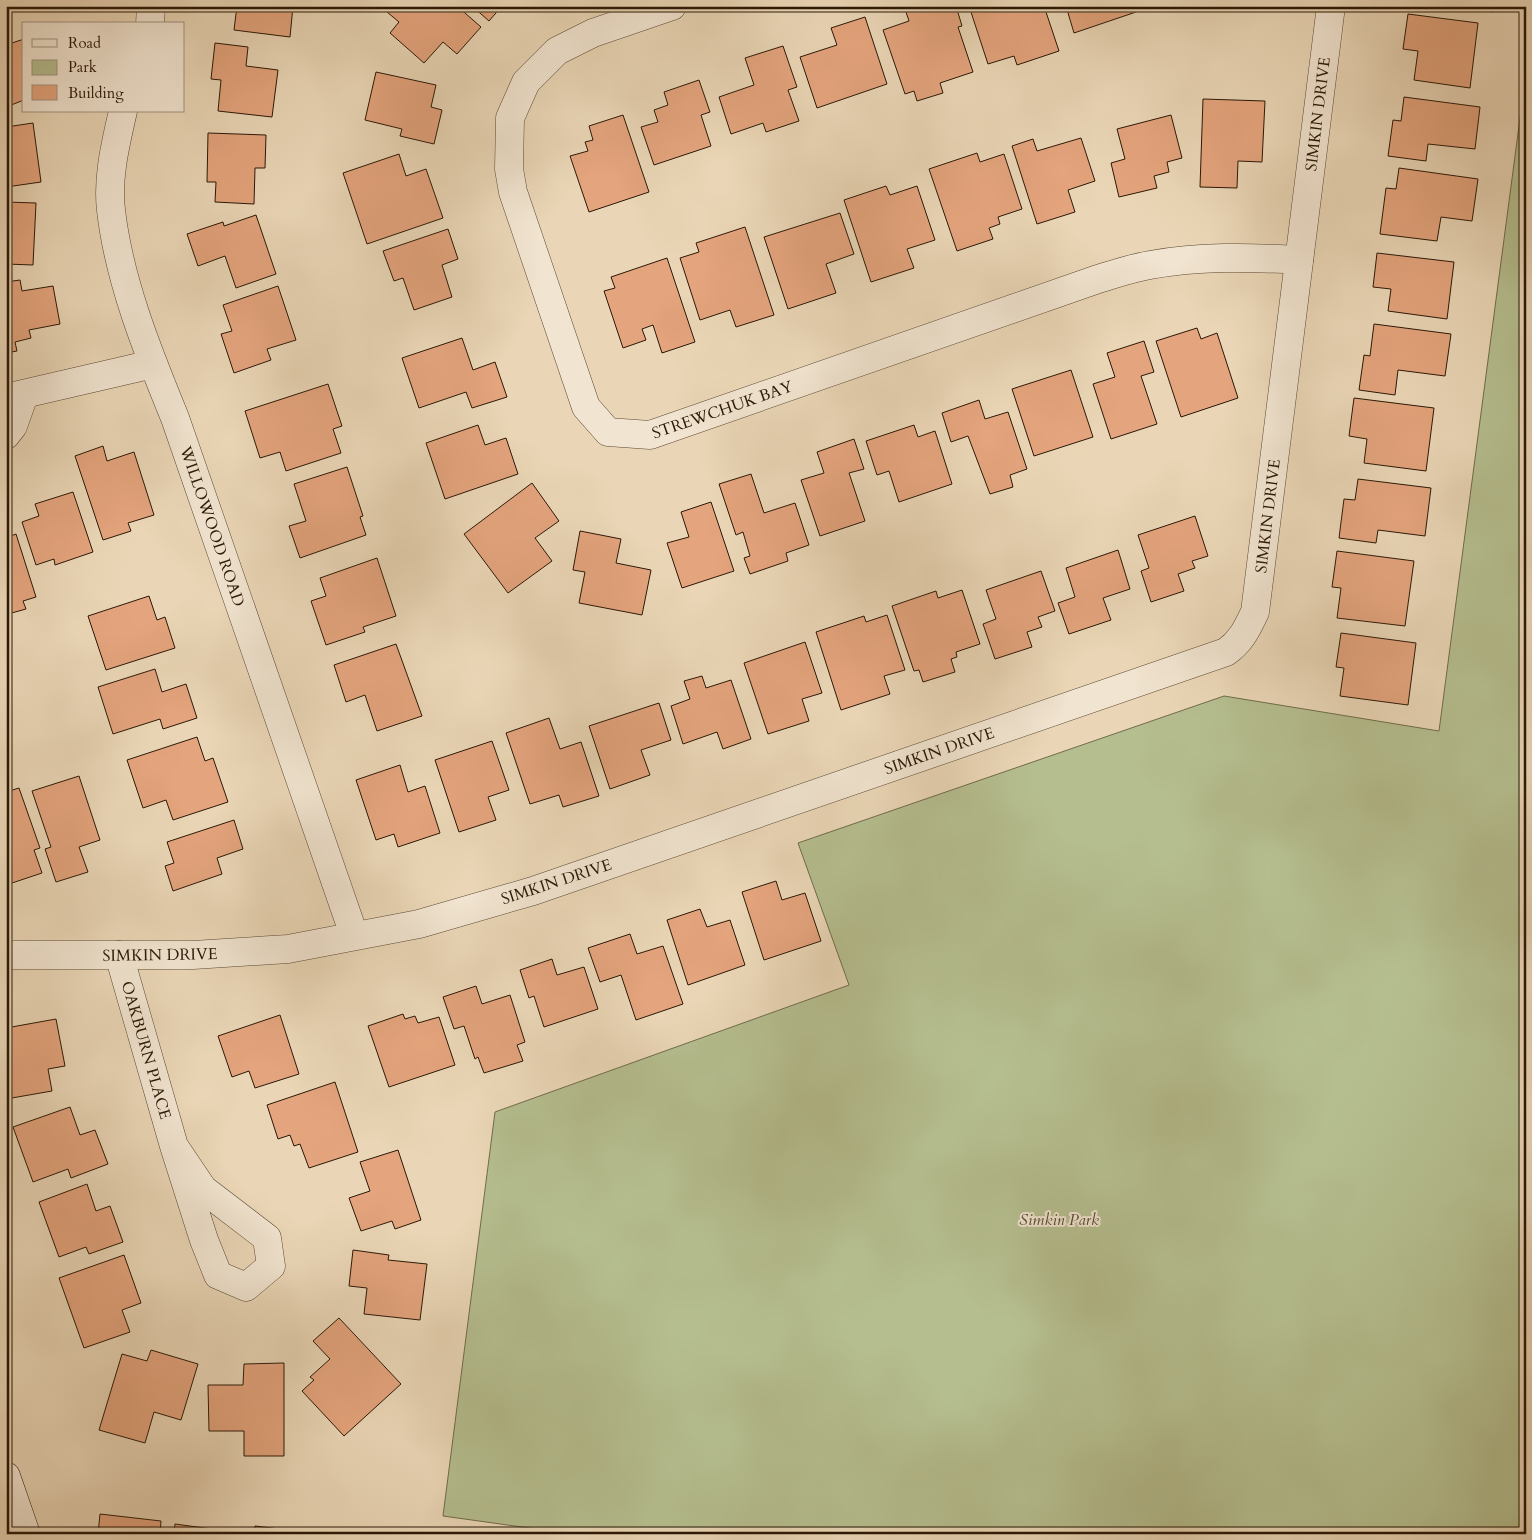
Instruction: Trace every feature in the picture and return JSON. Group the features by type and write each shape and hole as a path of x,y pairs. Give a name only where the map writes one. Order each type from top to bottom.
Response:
{"street":[{"path":"150,22 151,6"},
{"name":"STREWCHUK BAY","path":"672,6 593,33 557,51 526,82 510,118 509,169 513,192 586,407 608,432 650,435 1098,279 1149,265 1195,259 1245,257 1299,260"},
{"name":"SIMKIN DRIVE","path":"6,955 258,952 288,949 419,924 534,890 1226,652 1236,645 1244,635 1255,612 1331,6"},
{"name":"WILLOWOOD ROAD","path":"123,112 114,153 110,208 122,268 153,364 175,418 354,935"},
{"path":"6,435 13,426 15,397 153,364"},
{"name":"OAKBURN PLACE","path":"119,955 174,1146 204,1240 218,1275 246,1287 271,1266 267,1238 203,1189 174,1146"},
{"path":"6,1476 26,1534"}],"green space":[{"name":"Simkin Park","path":"1526,73 1526,1534 572,1534 443,1516 495,1112 849,985 798,843 1224,696 1439,731"}],"building":[{"path":"237,6 293,6 290,37 234,30"},
{"path":"392,6 446,6 452,11 457,6 481,27 457,54 443,42 424,63 390,33 399,22 387,12"},
{"path":"472,6 502,6 489,21"},
{"path":"904,6 956,6 962,26 958,27 973,72 940,83 943,93 917,101 914,91 905,94 883,30 909,21"},
{"path":"969,6 1044,6 1059,51 1017,65 1014,56 988,64"},
{"path":"1066,6 1134,6 1136,12 1074,33"},
{"path":"1450,6 1494,6 1493,12"},
{"path":"1408,14 1478,23 1470,88 1414,80 1418,51 1403,49"},
{"path":"865,17 887,84 817,108 800,57 837,45 831,28"},
{"path":"22,40 22,101 6,107 6,45"},
{"path":"215,43 248,47 246,66 278,70 272,117 218,111 221,80 211,79"},
{"path":"783,46 797,87 788,90 799,121 766,132 763,123 731,134 719,97 754,85 745,58"},
{"path":"376,72 436,85 431,107 442,110 434,144 400,136 402,129 365,120"},
{"path":"699,80 710,112 701,115 711,146 654,165 641,127 658,122 654,110 668,105 664,92"},
{"path":"1404,97 1480,107 1475,149 1428,144 1426,161 1388,156 1393,120 1401,121"},
{"path":"1203,99 1265,101 1262,162 1238,161 1237,188 1200,187"},
{"path":"623,115 649,192 589,212 570,156 588,151 585,142 593,140 589,126"},
{"path":"1171,115 1182,158 1167,162 1169,172 1154,176 1157,188 1119,197 1111,163 1125,159 1117,129"},
{"path":"33,123 41,182 6,187 6,127"},
{"path":"208,133 266,135 265,168 255,168 254,204 215,202 216,182 207,182"},
{"path":"1081,138 1095,181 1068,190 1075,212 1037,224 1012,146 1033,139 1037,151"},
{"path":"977,153 980,162 1004,154 1022,209 998,217 1000,224 989,228 993,239 957,251 929,169"},
{"path":"399,154 406,176 426,169 443,218 367,244 343,173"},
{"path":"1399,168 1478,179 1472,221 1441,217 1437,241 1380,234 1386,188 1396,189"},
{"path":"886,186 890,195 917,186 935,240 907,249 914,268 871,282 844,200"},
{"path":"6,202 36,203 33,265 6,264"},
{"path":"840,213 854,254 826,264 836,293 788,309 764,237"},
{"path":"256,215 276,274 236,288 225,256 198,266 187,234 223,222 224,226"},
{"path":"745,227 774,315 736,327 730,310 700,320 680,258 699,252 696,243"},
{"path":"448,229 458,259 442,265 452,297 414,310 403,278 394,281 383,251"},
{"path":"1377,253 1454,262 1447,319 1388,311 1391,289 1373,287"},
{"path":"667,258 695,342 662,353 653,325 642,329 646,340 623,348 604,291 615,288 611,277"},
{"path":"20,280 22,291 53,286 60,324 29,330 31,338 15,342 17,351 6,353 6,282"},
{"path":"278,286 296,340 267,349 271,360 234,373 221,334 232,331 223,305"},
{"path":"1374,324 1451,334 1445,376 1398,370 1395,395 1359,390 1364,355 1370,356"},
{"path":"1197,328 1201,339 1217,333 1238,398 1181,417 1156,341"},
{"path":"462,338 473,370 495,362 507,397 472,408 466,392 419,408 402,358"},
{"path":"1144,341 1154,372 1141,376 1157,424 1111,439 1093,384 1115,377 1107,353"},
{"path":"1071,370 1093,437 1034,456 1012,389"},
{"path":"328,384 342,426 333,429 341,453 286,471 280,452 260,458 245,411"},
{"path":"1354,398 1434,408 1426,471 1364,463 1367,439 1349,436"},
{"path":"979,400 985,419 1008,412 1027,469 1010,475 1013,487 990,494 968,436 951,442 942,413"},
{"path":"478,425 485,445 506,438 518,474 445,499 426,443"},
{"path":"914,425 918,437 935,431 952,484 899,502 889,471 877,475 866,441"},
{"path":"854,439 864,469 849,473 865,521 820,536 801,480 824,473 817,452"},
{"path":"103,446 107,461 134,452 154,515 128,523 131,531 103,540 75,456"},
{"path":"347,467 363,516 360,517 366,535 300,558 289,526 306,521 294,484"},
{"path":"751,474 764,513 795,503 809,545 786,553 788,561 750,574 744,558 750,556 743,532 736,535 719,484"},
{"path":"1358,479 1431,488 1425,536 1378,530 1376,543 1339,538 1344,499 1355,500"},
{"path":"532,483 559,521 535,538 552,561 508,593 464,534"},
{"path":"73,492 93,552 55,565 54,559 36,565 22,522 39,516 35,504"},
{"path":"711,502 734,571 682,588 667,543 689,537 681,512"},
{"path":"1195,516 1208,556 1192,561 1195,568 1178,574 1184,591 1151,602 1141,571 1149,568 1138,535"},
{"path":"580,531 621,539 616,563 651,570 642,615 579,603 585,572 573,570"},
{"path":"16,534 36,597 23,601 26,609 8,614 11,624 6,625 6,538"},
{"path":"1118,550 1130,589 1103,598 1111,620 1069,634 1058,603 1075,597 1066,568"},
{"path":"1337,551 1414,561 1405,626 1337,618 1341,588 1332,587"},
{"path":"377,558 396,616 363,627 365,632 326,645 311,601 326,596 320,578"},
{"path":"1041,571 1055,611 1038,617 1042,627 1027,632 1032,647 995,659 983,624 996,619 986,590"},
{"path":"962,590 980,644 956,652 957,657 951,659 955,672 923,682 919,670 914,671 892,606 936,591 938,598"},
{"path":"149,596 157,620 165,617 175,648 106,670 88,616"},
{"path":"887,615 905,670 884,676 890,694 841,710 816,632 864,616 866,622"},
{"path":"1341,633 1416,643 1408,705 1340,696 1344,668 1336,667"},
{"path":"805,642 822,693 802,699 809,721 768,734 744,663"},
{"path":"396,644 422,716 377,731 365,695 346,702 334,665"},
{"path":"155,669 162,692 186,684 197,718 163,729 160,719 113,734 98,687"},
{"path":"702,676 706,688 731,680 751,739 723,749 717,732 683,744 671,706 690,699 684,681"},
{"path":"659,703 671,740 641,750 650,775 610,789 589,726"},
{"path":"549,718 560,749 581,742 599,796 563,807 559,795 530,804 506,733"},
{"path":"197,737 205,761 213,758 228,802 173,820 166,800 143,808 127,760"},
{"path":"492,741 509,790 488,797 496,820 459,832 435,760"},
{"path":"400,765 408,792 425,786 440,833 398,847 394,834 376,840 356,780"},
{"path":"79,776 100,840 79,847 88,872 56,882 45,849 51,847 32,791"},
{"path":"19,788 40,848 34,850 42,873 12,883 6,866 6,792"},
{"path":"234,820 243,849 217,858 222,874 173,891 165,866 174,863 167,842"},
{"path":"776,881 782,900 805,893 821,941 764,960 742,892"},
{"path":"700,909 707,927 730,920 745,965 688,985 667,920"},
{"path":"630,934 637,954 663,946 683,1004 636,1020 621,975 600,982 588,948"},
{"path":"552,959 557,975 584,967 598,1009 544,1027 534,996 529,998 520,970"},
{"path":"476,986 482,1004 510,995 525,1042 517,1045 523,1061 484,1073 478,1057 475,1059 464,1026 454,1029 443,997"},
{"path":"403,1014 405,1019 415,1016 418,1023 439,1017 455,1065 389,1087 368,1026"},
{"path":"280,1015 299,1074 255,1088 249,1071 232,1077 218,1036"},
{"path":"56,1019 65,1066 48,1069 52,1091 6,1099 6,1028"},
{"path":"335,1082 358,1152 309,1168 300,1144 294,1146 290,1135 278,1139 267,1105"},
{"path":"70,1107 80,1135 95,1130 108,1164 71,1178 68,1169 33,1182 13,1127"},
{"path":"398,1150 421,1220 395,1229 392,1221 361,1231 349,1198 370,1191 360,1162"},
{"path":"87,1184 96,1211 110,1206 123,1242 89,1254 86,1247 59,1257 39,1202"},
{"path":"353,1250 389,1255 388,1260 427,1264 420,1320 364,1314 367,1288 349,1286"},
{"path":"124,1255 141,1303 122,1310 130,1332 84,1348 59,1278"},
{"path":"339,1318 401,1384 344,1436 302,1391 314,1380 310,1377 330,1359 313,1341"},
{"path":"151,1350 198,1364 181,1420 154,1412 145,1443 99,1430 122,1354 147,1361"},
{"path":"284,1363 284,1456 244,1456 244,1431 209,1431 208,1385 243,1385 244,1364"},
{"path":"100,1514 161,1521 160,1534 98,1534"},
{"path":"175,1524 242,1533 242,1534 174,1534"},
{"path":"255,1526 313,1533 313,1534 254,1534"}]}
